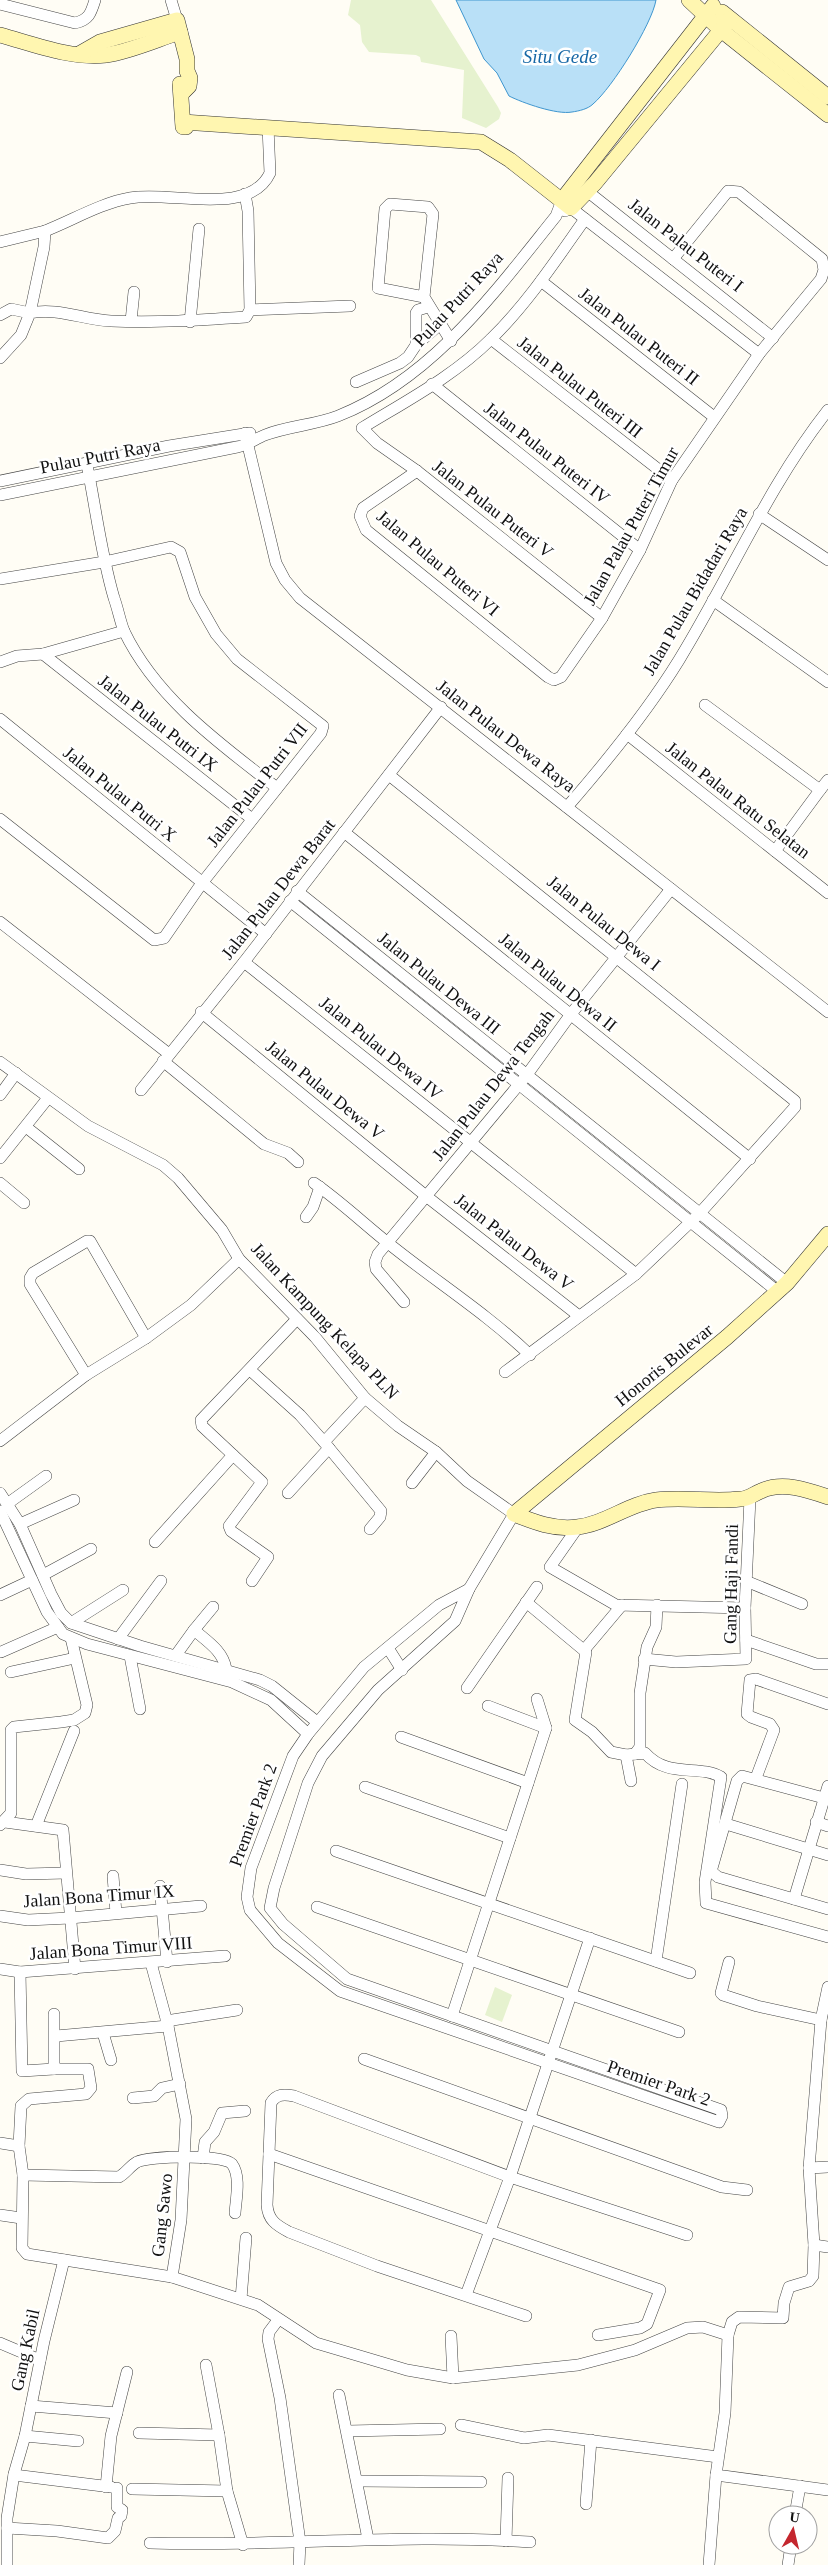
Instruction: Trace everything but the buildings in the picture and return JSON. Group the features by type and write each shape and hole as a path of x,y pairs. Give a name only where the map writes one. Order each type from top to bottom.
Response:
{"street":[{"path":"0,4 75,23 84,21 91,14 95,0"},
{"path":"171,0 190,78 189,86 182,92 183,124 195,127 199,124 268,127 481,142 510,160 759,354"},
{"path":"688,0 709,7 725,24 828,115"},
{"name":"Pulau Putri Raya","path":"582,186 709,7"},
{"path":"725,24 828,96"},
{"name":"Pulau Putri Raya","path":"0,495 248,444 264,435 337,416 368,402 394,387 451,341 556,216 725,24"},
{"path":"0,35 79,54 100,42 180,31"},
{"path":"0,242 44,231 131,197 230,199 245,194 267,178 270,173 268,127"},
{"name":"Jalan Palau Puteri I","path":"582,186 773,338"},
{"name":"Jalan Palau Puteri Timur","path":"554,680 561,677 602,618 640,550 672,480 759,354 821,279 824,263 822,259 739,192 728,191 673,259"},
{"path":"0,315 11,309 30,313 43,310 98,320 190,322 246,317 250,310 248,211 245,194"},
{"path":"426,302 378,288 385,209 390,204 428,207 433,214 426,302 451,341"},
{"path":"432,384 491,340 541,281 585,219"},
{"path":"190,322 199,229"},
{"path":"0,358 21,336 30,313 44,247 44,231"},
{"name":"Jalan Pulau Puteri II","path":"541,281 714,417"},
{"path":"131,321 134,292"},
{"path":"416,345 416,313 426,302"},
{"path":"250,310 350,306"},
{"path":"356,382 400,363 408,357 416,345 439,325"},
{"name":"Jalan Pulau Puteri III","path":"491,340 672,480"},
{"name":"Jalan Pulau Puteri V","path":"432,384 404,404 362,428 377,443 417,471 602,618"},
{"name":"Jalan Pulau Puteri IV","path":"432,384 640,550"},
{"name":"Jalan Pulau Bidadari Raya","path":"567,807 627,734 678,661 759,514 827,412"},
{"name":"Pulau Putri Raya","path":"0,481 245,433 264,435"},
{"name":"Jalan Pulau Dewa Raya","path":"245,433 276,563 285,580 300,598 828,1012"},
{"path":"87,464 104,562 124,630 145,665 174,701 206,734 276,788"},
{"name":"Jalan Pulau Puteri VI","path":"417,471 363,508 360,516 366,530 554,680"},
{"path":"759,514 828,560"},
{"name":"Jalan Pulau Putri VII","path":"0,579 104,562 171,547 180,552 195,597 216,634 237,659 323,726 321,733 202,884 164,938 154,940 0,819"},
{"path":"713,600 828,682"},
{"path":"0,662 17,656 43,654 124,630"},
{"name":"Jalan Pulau Putri IX","path":"43,654 252,819"},
{"path":"705,705 820,790"},
{"name":"Jalan Pulau Dewa Barat","path":"141,1090 266,934 297,891 441,707"},
{"name":"Jalan Pulau Putri X","path":"0,719 266,934"},
{"name":"Jalan Palau Ratu Selatan","path":"627,734 828,893"},
{"name":"Jalan Pulau Dewa I","path":"389,775 618,956 795,1101 795,1107 750,1160"},
{"path":"775,852 828,780"},
{"name":"Jalan Pulau Dewa II","path":"344,832 750,1160"},
{"name":"Jalan Pulau Dewa Tengah","path":"404,1302 376,1269 375,1262 378,1254 472,1144 526,1076 571,1014 671,889"},
{"name":"Jalan Pulau Dewa III","path":"297,891 526,1076 700,1213 782,1288"},
{"name":"Jalan Pulau Dewa III","path":"290,901 690,1223 782,1288"},
{"path":"0,922 166,1057 264,1144 288,1153 298,1162"},
{"name":"Jalan Pulau Dewa IV","path":"244,962 636,1274"},
{"name":"Jalan Pulau Dewa V","path":"202,1012 426,1196"},
{"name":"Jalan Kampung Kelapa PLN","path":"0,1062 95,1130 163,1165 178,1178 222,1230 240,1259 297,1319 366,1398 398,1426 436,1452 467,1482 514,1514 553,1527 578,1527 639,1504 655,1500 750,1498 762,1490 780,1486 797,1488 828,1497"},
{"path":"0,1095 16,1073"},
{"path":"0,1158 48,1098"},
{"path":"26,1126 79,1168"},
{"path":"506,1372 636,1274 700,1213 750,1160"},
{"path":"0,1183 24,1203"},
{"path":"306,1217 313,1207 317,1185 530,1354"},
{"name":"Jalan Palau Dewa V","path":"426,1196 579,1316"},
{"name":"Honoris Bulevar","path":"514,1514 727,1337 782,1288 828,1234"},
{"path":"86,1375 30,1284 33,1273 87,1241 90,1242 146,1338"},
{"path":"0,1441 86,1375 146,1338 191,1305 240,1259"},
{"path":"252,1582 268,1557 231,1531 229,1526 262,1484 261,1480 202,1426 201,1420 297,1319"},
{"path":"250,1370 300,1415 381,1511 380,1517 370,1529"},
{"path":"288,1494 366,1398"},
{"path":"412,1483 436,1452"},
{"path":"155,1542 233,1455"},
{"path":"4,1508 46,1476"},
{"path":"0,1493 11,1533 28,1556"},
{"name":"Gang Haji Fandi","path":"644,1659 744,1661 747,1657 745,1608 750,1498"},
{"path":"20,1524 74,1500"},
{"path":"4,1508 20,1524 28,1556 38,1578 61,1613 71,1623 140,1646 226,1669 272,1686 317,1722"},
{"name":"Premier Park 2","path":"469,1588 439,1605 364,1667 317,1722 293,1756 251,1868 248,1897 250,1910 278,1942 340,1991 550,2057 721,2110 722,2116 718,2122 550,2057 452,2016 347,1979 283,1924 270,1908 274,1888 314,1769 322,1756 378,1690 455,1621 469,1588 514,1514"},
{"path":"578,1527 550,1567 609,1603 622,1605 745,1608"},
{"path":"0,1539 11,1533"},
{"path":"0,1595 38,1578 91,1549"},
{"path":"38,1578 47,1612 58,1627 70,1638 134,1657 232,1682 270,1700 308,1734"},
{"path":"118,1639 161,1581"},
{"path":"746,1581 802,1604"},
{"path":"467,1688 537,1587"},
{"path":"71,1623 123,1590"},
{"path":"526,1602 585,1649 587,1654 574,1719 592,1732 610,1752 645,1754 654,1763 670,1768 721,1777 706,1882 706,1901 708,1904 828,1937"},
{"path":"585,1649 622,1605"},
{"path":"631,1754 640,1747 640,1692 644,1659 656,1627 657,1605"},
{"path":"176,1655 213,1607"},
{"path":"1,1652 58,1627"},
{"path":"194,1630 218,1651 224,1659 226,1669"},
{"path":"2,1824 11,1812 11,1730 14,1727 74,1720 85,1713 87,1705 70,1638"},
{"path":"746,1640 816,1664 828,1664"},
{"path":"140,1646 134,1657 140,1709"},
{"path":"388,1648 402,1670"},
{"path":"11,1672 75,1658"},
{"path":"756,1778 774,1730 770,1724 747,1714 750,1680 756,1679 828,1704"},
{"path":"452,2016 546,1728 537,1699"},
{"path":"488,1706 546,1728"},
{"path":"36,1826 74,1731"},
{"path":"401,1737 528,1783"},
{"path":"631,1754 631,1782"},
{"path":"824,1798 756,1778 742,1776 737,1781 712,1868 714,1875 828,1909"},
{"path":"656,1960 682,1784"},
{"path":"794,1899 828,1786"},
{"path":"365,1787 510,1838"},
{"path":"816,1822 828,1826"},
{"path":"2,1824 63,1830 74,1969"},
{"path":"726,1824 828,1855"},
{"path":"336,1851 690,1972"},
{"path":"0,1870 26,1874 66,1874"},
{"path":"113,1876 116,1913"},
{"path":"160,1886 167,1962"},
{"name":"Jalan Bona Timur IX","path":"0,1916 28,1920 70,1918 201,1906"},
{"path":"317,1906 679,2032"},
{"path":"250,1910 270,1908"},
{"path":"466,2295 492,2231 590,1938"},
{"name":"Jalan Bona Timur VIII","path":"0,1969 20,1972 74,1969 225,1956"},
{"path":"729,1962 721,1993 723,1995 757,2006 821,2020"},
{"name":"Gang Sawo","path":"151,1963 167,2024 186,2120 181,2220 172,2277"},
{"path":"20,1972 22,2071 54,2069 88,2069 90,2071 90,2091 86,2094 24,2101 21,2106 19,2146 23,2175 21,2218 23,2251 32,2257 64,2260 172,2277 258,2305 278,2320 316,2343 407,2370 453,2378 578,2365 635,2350 694,2327 728,2335"},
{"path":"709,2565 716,2475 725,2413 728,2335 735,2318 783,2318 784,2303 789,2287 813,2278 814,2245 809,2168 825,2043 821,2020 828,1987"},
{"path":"56,2036 103,2033 167,2024 237,2010"},
{"path":"54,2014 56,2036 54,2069"},
{"path":"103,2033 110,2060"},
{"path":"364,2059 722,2187 746,2190"},
{"path":"133,2098 154,2096 162,2088 180,2084"},
{"path":"526,2316 377,2266 289,2232 276,2225 267,2212 271,2103 274,2098 287,2095 510,2177 687,2235"},
{"path":"202,2158 205,2142 214,2132 222,2112 245,2111"},
{"path":"0,2143 19,2146"},
{"path":"269,2154 660,2290 647,2324 640,2328 598,2335"},
{"path":"23,2175 119,2177 137,2162 147,2159 185,2157 225,2160 232,2165 236,2176 235,2213"},
{"path":"809,2168 828,2167"},
{"path":"0,2215 21,2218"},
{"path":"241,2299 246,2238"},
{"path":"814,2245 828,2247"},
{"name":"Gang Kabil","path":"7,2565 3,2542 7,2528 14,2475 25,2436 40,2360 64,2260"},
{"path":"278,2320 269,2332 268,2339 280,2398 300,2542 299,2565"},
{"path":"451,2336 453,2378"},
{"path":"0,2343 40,2360"},
{"path":"206,2365 227,2491 243,2545"},
{"path":"7,2528 57,2531 108,2538 116,2531 118,2518 122,2510 117,2507 120,2488 111,2436 127,2372"},
{"path":"340,2395 368,2539"},
{"path":"31,2406 117,2413"},
{"path":"461,2426 524,2438 548,2436 591,2440 718,2458"},
{"path":"348,2431 440,2428"},
{"path":"138,2433 219,2434"},
{"path":"25,2436 78,2441"},
{"path":"586,2504 591,2440"},
{"path":"14,2475 120,2488 227,2491"},
{"path":"716,2475 828,2490"},
{"path":"506,2541 508,2478"},
{"path":"358,2481 481,2482"},
{"path":"797,2505 800,2486"},
{"path":"150,2543 243,2545 368,2539 530,2542"}],"green space":[{"path":"351,0 431,0 498,107 501,113 499,119 486,128 462,118 464,70 421,62 420,57 416,55 369,52 362,42 360,25 348,15"},
{"path":"495,1987 512,1995 502,2022 485,2015"}],"water":[{"name":"Situ Gede","path":"456,0 656,0 647,24 630,55 601,96 583,110 558,112 540,108 509,96 497,73 484,59"}]}
